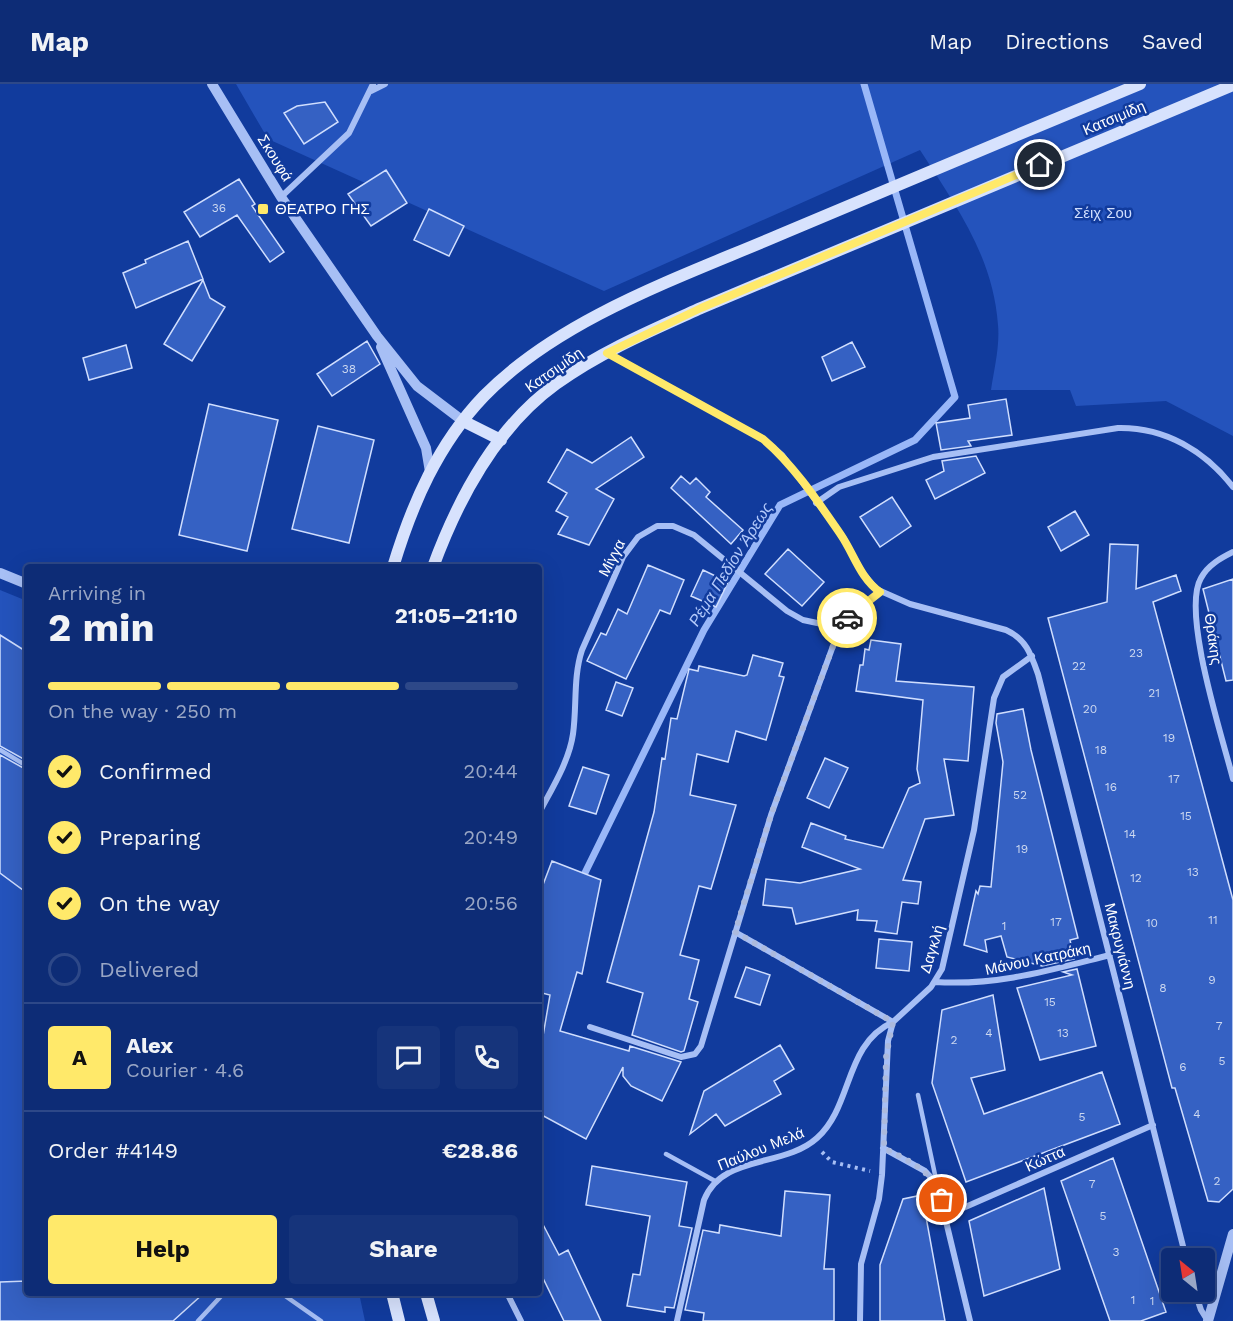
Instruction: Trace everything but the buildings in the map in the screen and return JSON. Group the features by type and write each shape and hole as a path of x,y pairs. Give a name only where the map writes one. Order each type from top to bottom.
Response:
{"main road":[{"name":"Κατσιμίδη","path":"394,564 407,525 430,472 463,421 511,371 602,314 668,282 1140,84"},
{"name":"Κατσιμίδη","path":"434,564 457,508 501,440 529,407 548,390 607,353 701,308 1233,85"},
{"path":"463,421 501,440"},
{"path":"393,1296 399,1321"},
{"path":"427,1296 434,1321"}],"street":[{"name":"Σκουφά","path":"212,84 281,197 377,336 417,386 463,421"},
{"path":"281,197 349,133 372,88 385,84"},
{"name":"Σκουφά","path":"377,336 426,448 430,472"},
{"path":"590,1026 681,1057 695,1054 701,1046 771,815 841,628 851,614 880,592 862,572 843,537 782,456 763,439 607,353"},
{"path":"816,503 838,487 933,457 1118,428 1143,429 1177,441 1210,462 1233,487"},
{"name":"Μίγγα","path":"542,807 567,756 573,735 579,659 628,548 643,533 657,526 668,525 690,532 796,616 841,628"},
{"name":"Θράκης","path":"1233,552 1217,560 1206,571 1201,578 1196,596 1200,646 1233,779"},
{"path":"0,573 24,583"},
{"name":"Μακρυγιάννη","path":"880,592 930,610 1006,630 1024,642 1032,656 1184,1248"},
{"name":"Δαγκλή","path":"893,1022 935,982 947,950 974,830 994,698 1003,676 1032,656"},
{"path":"735,932 893,1022 886,1057 882,1175 877,1208 861,1264 860,1321"},
{"name":"Μάνου Κατράκη","path":"935,982 979,984 1004,981 1110,955"},
{"name":"Παύλου Μελά","path":"677,1321 704,1200 715,1181 735,1170 780,1157 812,1142 833,1117 861,1051 877,1031 893,1022"},
{"name":"Κώττα","path":"947,1215 1153,1125"},
{"path":"884,1148 925,1171 938,1184 970,1321"},
{"path":"1208,1321 1233,1234"},
{"path":"508,1296 521,1321"},
{"path":"1198,1302 1208,1321"}],"lane":[{"path":"0,750 24,764"},
{"path":"918,1095 938,1184"},
{"path":"666,1154 715,1181"},
{"path":"198,1321 221,1296"},
{"path":"285,1296 321,1321"}],"path":[{"path":"832,1162 882,1175"}],"green space":[{"name":"Σέιχ Σου","path":"236,84 1233,84 1233,436 1166,401 1076,406 1070,390 991,390 998,325 989,276 971,233 920,150 604,291 268,139"},
{"path":"0,590 24,600 24,1296 360,1296 365,1321 0,1321"}],"waterway":[{"name":"Ρέμα Πεδίον Άρεως","path":"581,881 704,630 780,505 915,440 955,397 864,84"}],"way so far":[{"path":"847,618 833,646 771,815 735,932 893,1022 886,1057 884,1148 903,1157 932,1177 938,1184 942,1200"}],"place":[{"name":"ΘΕΑΤΡΟ ΓΗΣ","path":"263,209"}],"route":[{"path":"847,618 880,592 872,586 843,537 782,456 763,439 607,353 701,308 1040,165"}]}
